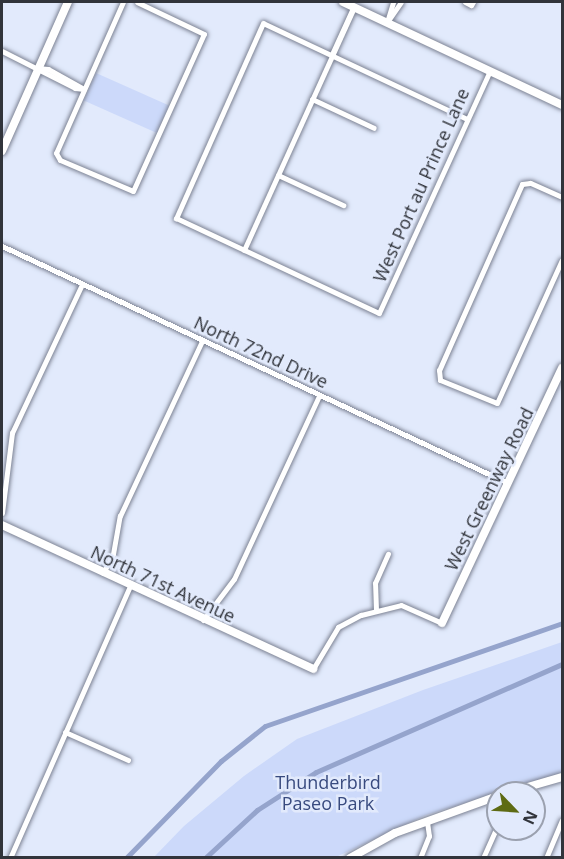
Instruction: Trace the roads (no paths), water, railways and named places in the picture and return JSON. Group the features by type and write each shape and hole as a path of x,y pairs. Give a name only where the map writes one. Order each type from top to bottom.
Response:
{"street":[{"path":"2,151 68,2"},
{"path":"123,2 56,157 133,190 204,34 137,2"},
{"path":"343,2 562,105"},
{"path":"387,22 393,2"},
{"path":"387,22 401,2"},
{"path":"465,2 472,3"},
{"path":"354,7 332,55 312,99 244,250 176,218 263,23 332,55 467,120"},
{"path":"2,51 84,88"},
{"name":"West Port au Prince Lane","path":"244,250 380,313 490,70"},
{"path":"312,99 374,128"},
{"path":"278,175 343,205"},
{"path":"562,197 526,182 438,376 497,403 562,260"},
{"name":"North 72nd Drive","path":"2,246 508,483"},
{"path":"2,513 12,433 82,284"},
{"path":"103,573 113,554 120,516 202,341"},
{"name":"West Greenway Road","path":"442,623 562,368"},
{"path":"203,620 234,579 319,396"},
{"name":"North 71st Avenue","path":"2,525 313,669"},
{"path":"376,610 375,583 388,554"},
{"path":"10,858 130,586"},
{"path":"313,669 338,627 376,610 401,605 442,623"},
{"path":"65,732 128,760"},
{"path":"546,782 562,779"},
{"path":"350,857 427,820 486,800"},
{"path":"420,858 429,836 427,820"},
{"path":"546,858 562,820"},
{"path":"483,858 490,841"}],"waterway":[{"path":"126,858 221,761 265,726 562,623"},
{"path":"205,858 257,810 316,772 562,664"}],"park label":[{"name":"Thunderbird Paseo Park","path":"328,793"}]}
